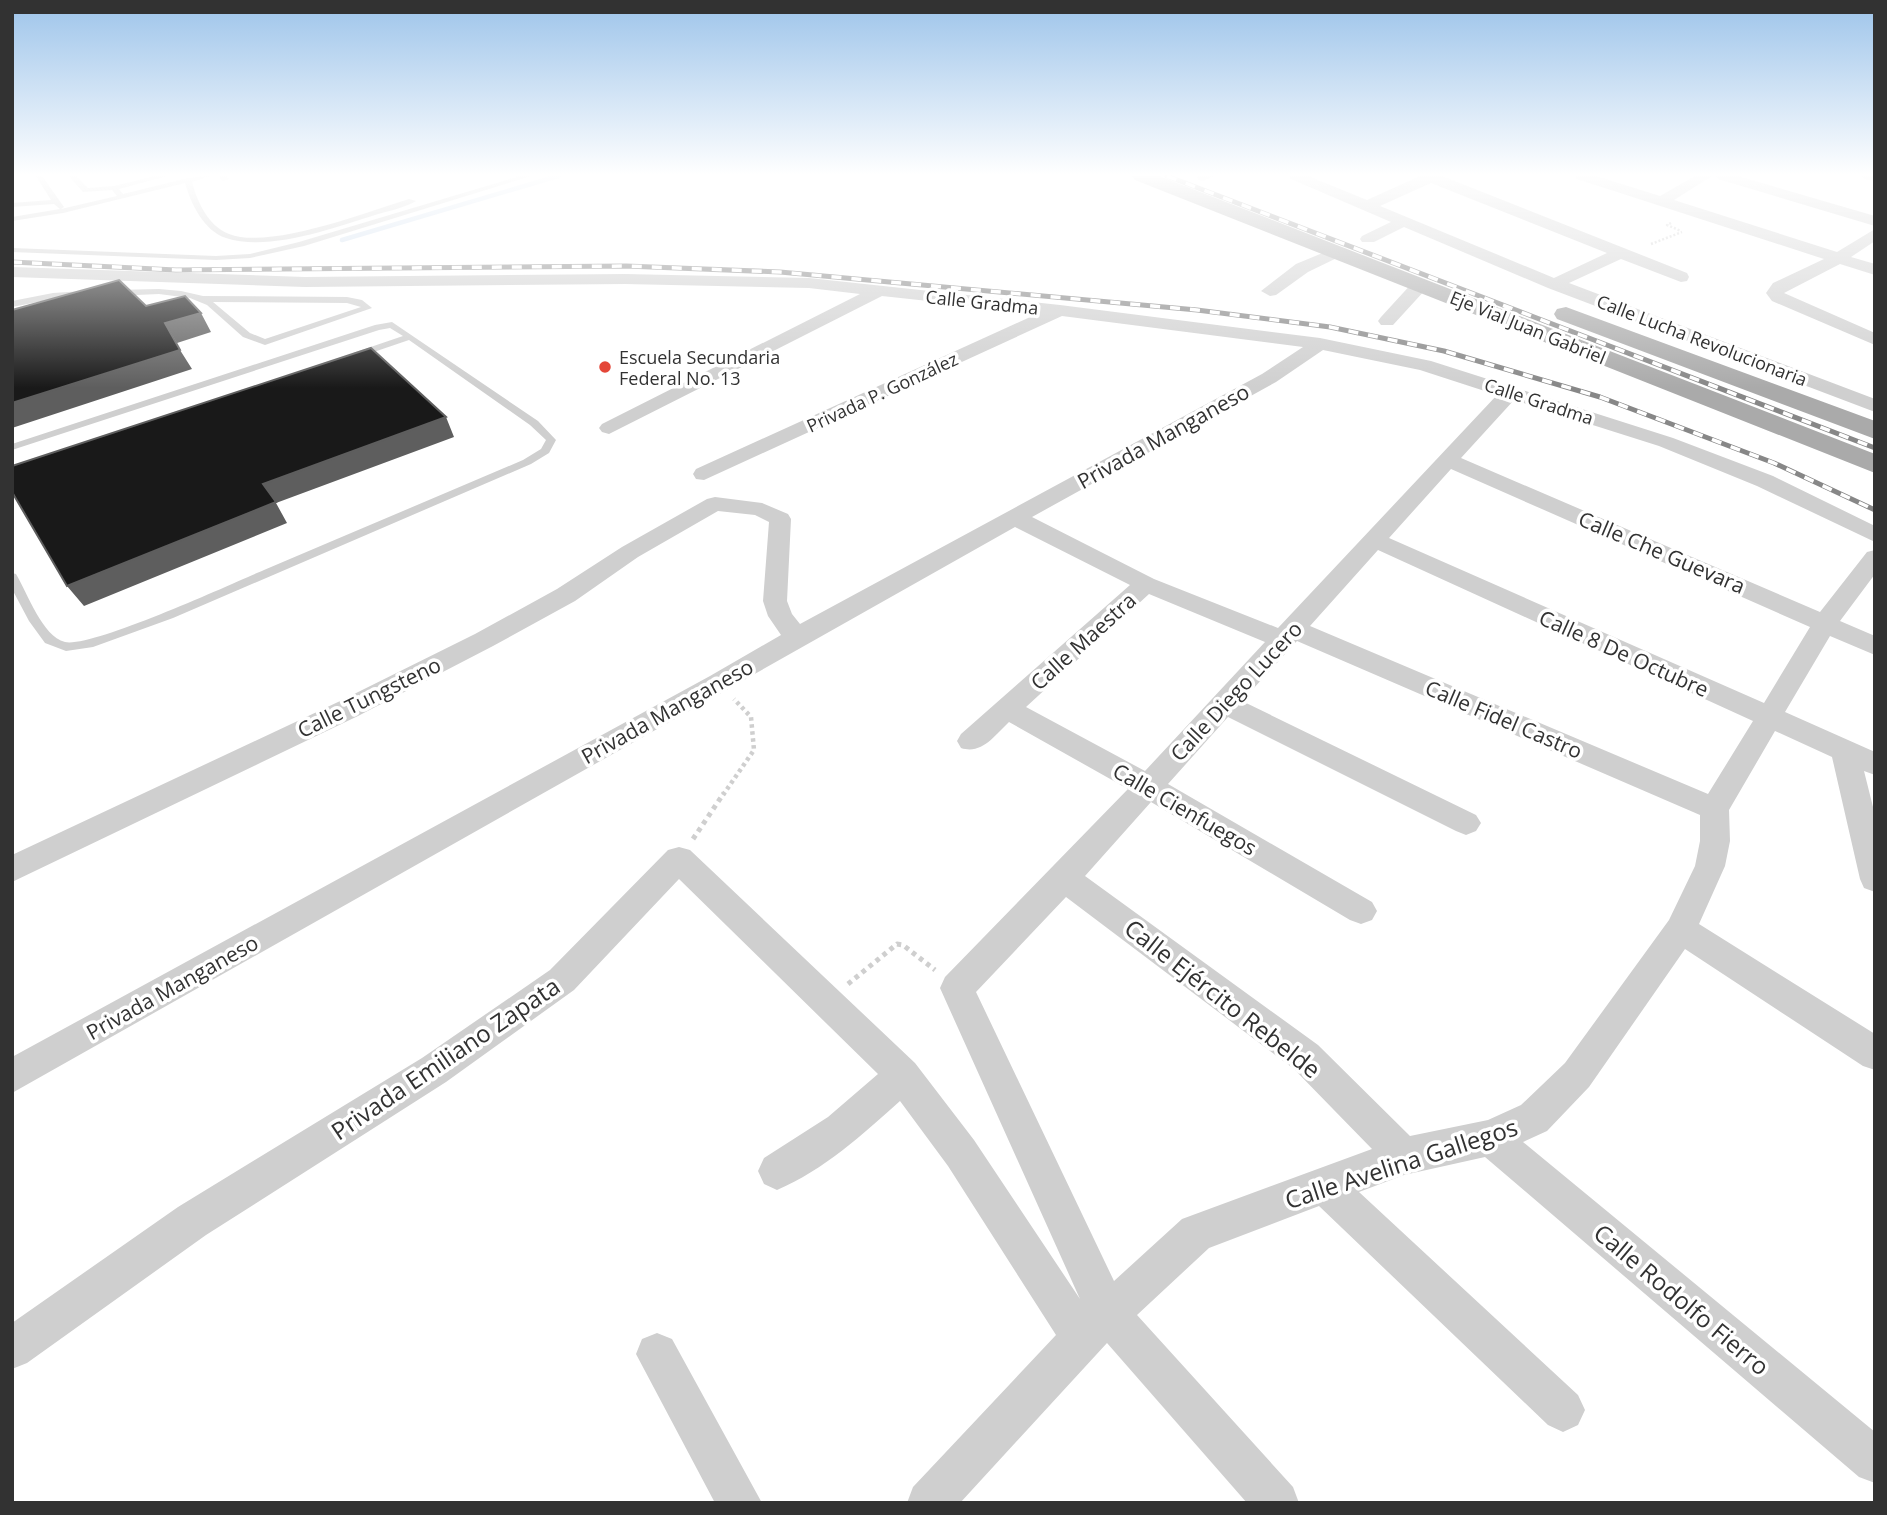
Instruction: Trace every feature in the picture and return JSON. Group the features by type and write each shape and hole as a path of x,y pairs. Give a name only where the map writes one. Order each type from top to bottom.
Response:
{"main road":[{"name":"Eje Vial Juan Gabriel","path":"1354,247 1420,285 1875,464"},
{"name":"Eje Vial Juan Gabriel","path":"1388,247 1394,249"},
{"name":"Eje Vial Juan Gabriel","path":"1550,308 1875,431"}],"street":[{"path":"1270,291 1302,268 1325,247"},
{"name":"Calle Lucha Revolucionaria","path":"1466,247 1554,284 1875,406"},
{"path":"1605,247 1681,277"},
{"path":"1803,247 1875,270"},
{"path":"1856,247 1779,288 1775,293 1778,298 1811,314 1875,340"},
{"path":"1554,284 1621,253"},
{"name":"Calle Gradma","path":"12,272 305,282 714,279 809,283 1060,310 1320,344 1424,365 1511,391 1703,456 1765,481 1875,535"},
{"path":"1387,321 1420,285"},
{"path":"609,428 879,291"},
{"name":"Privada P. González","path":"704,474 1060,310"},
{"path":"1811,314 1828,310 1842,311 1875,322"},
{"name":"Privada Manganeso","path":"12,1076 719,683 796,637 1269,378 1320,344"},
{"name":"Calle Diego Lucero","path":"957,988 1064,878 1511,391"},
{"name":"Calle Che Guevara","path":"1448,460 1875,646"},
{"name":"Calle Tungsteno","path":"12,869 348,709 484,640 566,595 630,552 715,505 762,510 780,519 775,601 780,616 796,637"},
{"path":"1015,518 1146,584"},
{"name":"Calle 8 De Octubre","path":"1375,540 1767,718 1875,764"},
{"path":"1714,809 1825,623 1875,557"},
{"name":"Calle Maestra","path":"971,741 1146,584 1288,634"},
{"name":"Calle Fidel Castro","path":"1288,634 1714,809"},
{"path":"1224,704 1466,823"},
{"name":"Calle Cienfuegos","path":"1008,709 1148,786 1361,911"},
{"path":"1845,751 1875,878"},
{"name":"Calle Avelina Gallegos","path":"929,1503 1095,1326 1196,1233 1404,1156 1490,1138 1534,1118 1577,1075 1681,929 1710,866 1715,841 1714,809"},
{"path":"679,859 903,1075 1095,1326 1277,1503"},
{"name":"Privada Emiliano Zapata","path":"12,1348 192,1221 434,1070 562,981 679,859"},
{"name":"Calle Ejército Rebelde","path":"1064,878 1306,1057 1404,1156"},
{"path":"1681,929 1875,1054"},
{"path":"957,988 1095,1326"},
{"path":"777,1171 841,1130 903,1075"},
{"name":"Calle Rodolfo Fierro","path":"1490,1138 1875,1461"},
{"path":"1325,1186 1563,1410"},
{"path":"657,1354 740,1503"}],"lane":[{"path":"12,250 216,258 250,256 290,247"},
{"path":"102,295 167,293 202,299 346,300 359,302 368,308 265,342 251,339 215,306 202,299"},
{"path":"12,304 53,296 90,297 65,307"},
{"path":"12,447 378,327 392,325 534,423 551,440 545,451 447,497 169,615 93,643 66,648 49,640 35,621 12,577"},
{"path":"341,360 410,337"}],"path":[{"path":"679,859 754,750 751,717 719,683"},
{"path":"827,1002 897,944 903,945 957,988"}],"building":[{"path":"119,280 146,306 185,296 201,313 165,323 180,350 12,403 12,310"},
{"path":"371,348 446,417 263,484 276,502 67,586 12,492 12,466"}],"railway":[{"path":"1351,247 1875,448"},
{"path":"12,262 176,270 626,266 780,272 1197,310 1330,327 1444,351 1600,397 1774,463 1875,510"}],"place":[{"name":"Escuela Secundaria Federal No. 13","path":"605,367"}]}
